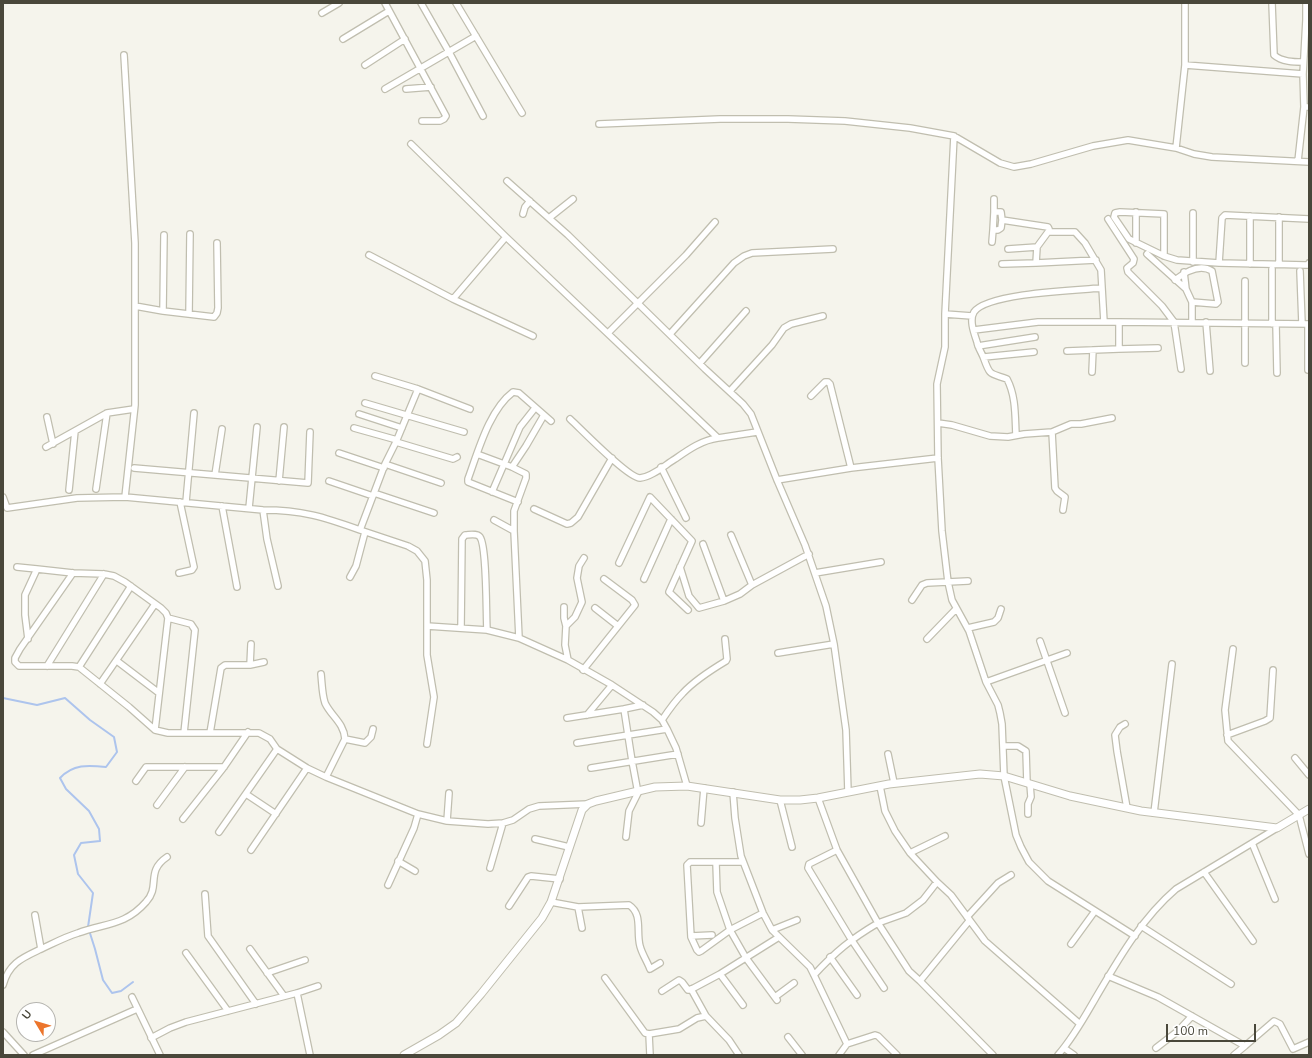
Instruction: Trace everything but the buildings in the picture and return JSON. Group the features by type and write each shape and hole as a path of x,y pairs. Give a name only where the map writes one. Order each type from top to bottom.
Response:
{"street":[{"path":"322,13 340,3"},
{"path":"385,3 446,116 440,121 422,121"},
{"path":"421,3 483,116"},
{"path":"456,3 522,113"},
{"path":"1176,148 1185,65 1186,3"},
{"path":"1272,3 1274,55 1288,63 1303,67"},
{"path":"1298,161 1306,107 1303,67 1307,20 1306,3"},
{"path":"343,39 390,11"},
{"path":"385,89 476,36"},
{"path":"365,65 405,38"},
{"path":"124,55 135,243 134,409 125,497"},
{"path":"1287,73 1288,63"},
{"path":"1185,65 1287,73 1303,67"},
{"path":"406,89 431,87"},
{"path":"599,124 788,118 845,121 910,128 954,136 1000,163 1014,167 1031,164 1093,146 1128,140 1176,148 1194,154 1212,157 1309,162"},
{"path":"954,136 945,314 945,347 937,384 938,458 942,531 948,582 952,600 968,628 986,682 998,704 1002,724 1004,776 1016,834 1021,847 1030,862 1048,881 1134,936"},
{"path":"411,144 506,237 718,438"},
{"path":"507,181 568,235 748,410 809,554 826,606 834,644 846,730 848,792"},
{"path":"549,218 573,199"},
{"path":"992,242 994,199"},
{"path":"523,214 525,207 530,201"},
{"path":"993,230 998,230 1001,228 1002,220 1001,212 994,212"},
{"path":"1164,256 1164,214 1116,212 1114,215 1128,239 1164,256 1177,260 1250,264 1308,265 1309,263"},
{"path":"1136,212 1136,243"},
{"path":"1193,213 1193,262"},
{"path":"1219,263 1222,218 1225,215 1309,219"},
{"path":"1250,216 1250,264"},
{"path":"1279,217 1279,264"},
{"path":"1108,219 1134,259 1133,263 1127,268 1128,272 1162,306 1174,322 1181,369"},
{"path":"1002,220 1048,227 1048,232 1036,247 1036,263"},
{"path":"608,333 686,255 715,222"},
{"path":"1048,232 1075,232 1082,239 1096,260 1101,270 1104,322"},
{"path":"189,314 190,234"},
{"path":"164,235 164,311"},
{"path":"453,299 506,237"},
{"path":"135,306 214,317 218,308 217,243"},
{"path":"1008,249 1036,247"},
{"path":"670,334 734,263 744,256 752,253 833,249"},
{"path":"1147,254 1186,289"},
{"path":"369,255 453,299 533,336"},
{"path":"1002,264 1096,260"},
{"path":"1176,280 1184,272 1194,269 1209,269 1212,271 1218,302 1216,304 1192,302"},
{"path":"1272,269 1277,373"},
{"path":"1300,271 1302,324"},
{"path":"1184,272 1186,289 1192,302 1192,322"},
{"path":"1245,281 1246,363"},
{"path":"1016,435 1012,389 1007,380 994,375 987,369 984,357 978,346 972,316 981,306 992,301 1036,292 1102,288"},
{"path":"700,363 746,311"},
{"path":"945,314 972,316"},
{"path":"730,391 772,345 784,328 791,324 823,316"},
{"path":"974,330 1038,322 1206,322 1309,324 1308,370"},
{"path":"1119,322 1119,349"},
{"path":"1206,322 1210,371"},
{"path":"978,346 1035,337"},
{"path":"1067,351 1158,348"},
{"path":"1092,372 1093,350"},
{"path":"984,357 1034,352"},
{"path":"375,376 418,389 470,409"},
{"path":"811,396 825,382 830,384 852,468"},
{"path":"350,577 356,566 362,531 373,494 418,389"},
{"path":"518,502 468,481 477,454 500,406 511,394 515,392 551,421"},
{"path":"365,403 407,414 464,432"},
{"path":"492,492 520,427 535,408"},
{"path":"46,447 107,412 134,409"},
{"path":"96,489 107,412"},
{"path":"179,573 192,570 194,567 183,502 188,473 194,413"},
{"path":"358,414 402,428"},
{"path":"512,467 544,415"},
{"path":"47,417 53,444"},
{"path":"938,423 952,425 998,437 1008,437 1052,432 1071,424 1081,424 1112,418"},
{"path":"570,419 612,458 632,475 637,477 648,475 696,445 712,439 757,432"},
{"path":"249,508 257,427"},
{"path":"279,481 284,427"},
{"path":"354,428 453,459 457,457"},
{"path":"215,475 222,429"},
{"path":"69,490 75,431"},
{"path":"134,468 308,483 310,432"},
{"path":"1052,432 1054,483 1057,491 1065,497 1063,510"},
{"path":"339,453 441,483"},
{"path":"477,454 512,467 525,473 526,475 514,513 519,638"},
{"path":"534,509 567,524 572,523 578,517 612,458"},
{"path":"777,480 852,468 938,458"},
{"path":"661,467 686,518"},
{"path":"329,481 434,513"},
{"path":"3,497 5,508 71,499 125,497 263,510 284,510 312,514 408,546 417,551 423,557 427,568 427,655 434,697 427,744"},
{"path":"619,563 650,497 692,542 669,592 688,610"},
{"path":"222,506 237,587"},
{"path":"263,510 267,539 278,586"},
{"path":"644,579 671,519"},
{"path":"494,520 514,531"},
{"path":"461,628 462,539 465,535 472,534 480,537 483,551 487,630"},
{"path":"731,535 752,585"},
{"path":"703,544 724,601"},
{"path":"680,567 689,596 698,608 724,601 740,594 752,585 809,554"},
{"path":"566,626 575,617 582,602 577,578 579,566 584,558"},
{"path":"816,573 881,562"},
{"path":"17,567 73,573 104,574 120,578 165,611 168,618 155,730"},
{"path":"28,638 25,615 25,596 37,569"},
{"path":"73,573 15,658 16,664 19,666 79,667 155,730 164,733 256,732 263,734 270,739 277,749 307,768 326,777 418,814 447,821 488,824 503,823 513,820 529,809 539,806 588,804 638,790 655,787 687,786 780,800 818,798 894,783 980,774 1004,776 1070,796 1154,813 1277,828"},
{"path":"46,666 104,574"},
{"path":"583,670 633,607 634,603 604,579"},
{"path":"912,600 922,585 927,583 968,581"},
{"path":"79,667 131,586"},
{"path":"100,684 155,604"},
{"path":"564,607 566,626 565,645 568,660"},
{"path":"595,608 618,626"},
{"path":"926,639 956,609"},
{"path":"968,628 994,622 998,618 1001,609"},
{"path":"168,618 191,624 195,630 184,733"},
{"path":"427,626 487,630 519,638 568,660 583,670 612,685 653,712 662,720 678,754 687,786"},
{"path":"662,720 681,694 712,669 726,661 725,639"},
{"path":"1040,641 1048,660 1065,713"},
{"path":"250,665 251,644"},
{"path":"778,653 834,644"},
{"path":"1233,649 1225,710 1227,735 1230,744 1299,815 1309,854"},
{"path":"986,682 1067,653"},
{"path":"117,661 159,693"},
{"path":"210,733 222,668 227,665 250,665 264,662"},
{"path":"1154,813 1172,664"},
{"path":"1227,735 1270,718 1273,670"},
{"path":"321,674 325,703 341,724 345,739 326,777"},
{"path":"587,715 612,685"},
{"path":"567,718 643,706"},
{"path":"624,709 627,735 638,790 637,798 629,811 626,837"},
{"path":"1125,724 1120,727 1115,735 1128,808"},
{"path":"345,739 365,743 371,737 373,729"},
{"path":"577,743 667,729"},
{"path":"183,819 224,767 248,732"},
{"path":"1003,746 1018,746 1026,751 1028,783 1032,797 1028,804 1028,814"},
{"path":"219,832 277,749"},
{"path":"590,768 678,754"},
{"path":"888,754 894,783"},
{"path":"1295,758 1309,775"},
{"path":"136,781 146,767 224,767"},
{"path":"157,805 185,767"},
{"path":"251,850 307,768"},
{"path":"880,786 885,810 890,823 910,853 951,895 985,941 1080,1024"},
{"path":"701,823 704,788"},
{"path":"733,792 734,818 741,856 763,913 772,930 810,967 847,1044"},
{"path":"447,821 449,793"},
{"path":"246,794 276,814"},
{"path":"818,798 837,850 878,923 909,971 993,1055"},
{"path":"780,800 792,847"},
{"path":"404,1055 452,1026 467,1012 525,940 551,902 582,810 588,804"},
{"path":"1058,1055 1080,1024 1108,976 1134,936 1162,901 1204,872 1309,809"},
{"path":"388,885 414,828 418,814"},
{"path":"490,868 503,823"},
{"path":"910,853 946,836"},
{"path":"535,839 569,848"},
{"path":"1252,843 1275,899"},
{"path":"837,850 809,864 808,868 851,939 884,988"},
{"path":"3,985 6,976 15,963 24,957 78,933 124,920 146,903 152,890 156,867 167,857"},
{"path":"398,861 415,871"},
{"path":"743,862 690,862 687,865 691,936 697,950 699,952 730,930 763,913"},
{"path":"716,863 718,892 730,930 746,958 776,998 794,983"},
{"path":"1204,872 1253,941"},
{"path":"920,981 998,882 1011,875"},
{"path":"509,906 528,877 560,879"},
{"path":"814,975 830,957 851,939 878,923 906,913 923,900 937,882"},
{"path":"205,894 208,936 256,1004"},
{"path":"551,902 578,907 627,904 631,906 638,916 640,945 650,969 660,963"},
{"path":"578,907 582,928"},
{"path":"1071,944 1095,911"},
{"path":"35,915 42,949"},
{"path":"772,930 797,920"},
{"path":"1141,926 1231,984"},
{"path":"691,936 712,935"},
{"path":"662,991 679,980 688,990 691,989 720,974 779,937"},
{"path":"250,949 284,996"},
{"path":"186,953 228,1011"},
{"path":"830,957 857,995"},
{"path":"267,973 305,960"},
{"path":"720,974 743,1005"},
{"path":"1108,976 1158,997 1245,1046"},
{"path":"605,978 645,1033 649,1034 679,1029 698,1018 706,1016"},
{"path":"151,1038 186,1022 297,993 318,986"},
{"path":"691,989 706,1016 729,1040 739,1055"},
{"path":"297,993 310,1055"},
{"path":"132,997 160,1055"},
{"path":"33,1055 137,1009"},
{"path":"1156,1048 1178,1031 1192,1016"},
{"path":"1234,1055 1274,1021 1280,1024 1297,1055"},
{"path":"3,1032 24,1055"},
{"path":"649,1034 650,1055"},
{"path":"839,1055 847,1044 875,1035 878,1036 896,1055"},
{"path":"788,1037 802,1055"},
{"path":"1293,1050 1309,1042"},
{"path":"1064,1048 1074,1055"}],"waterway":[{"path":"3,698 37,705 65,698 90,720 114,737 117,752 106,767 81,766 70,770 60,778 66,789 89,811 99,829 100,841 81,843 74,855 78,874 93,893 88,927 103,980 112,993 121,991 133,982"}]}
